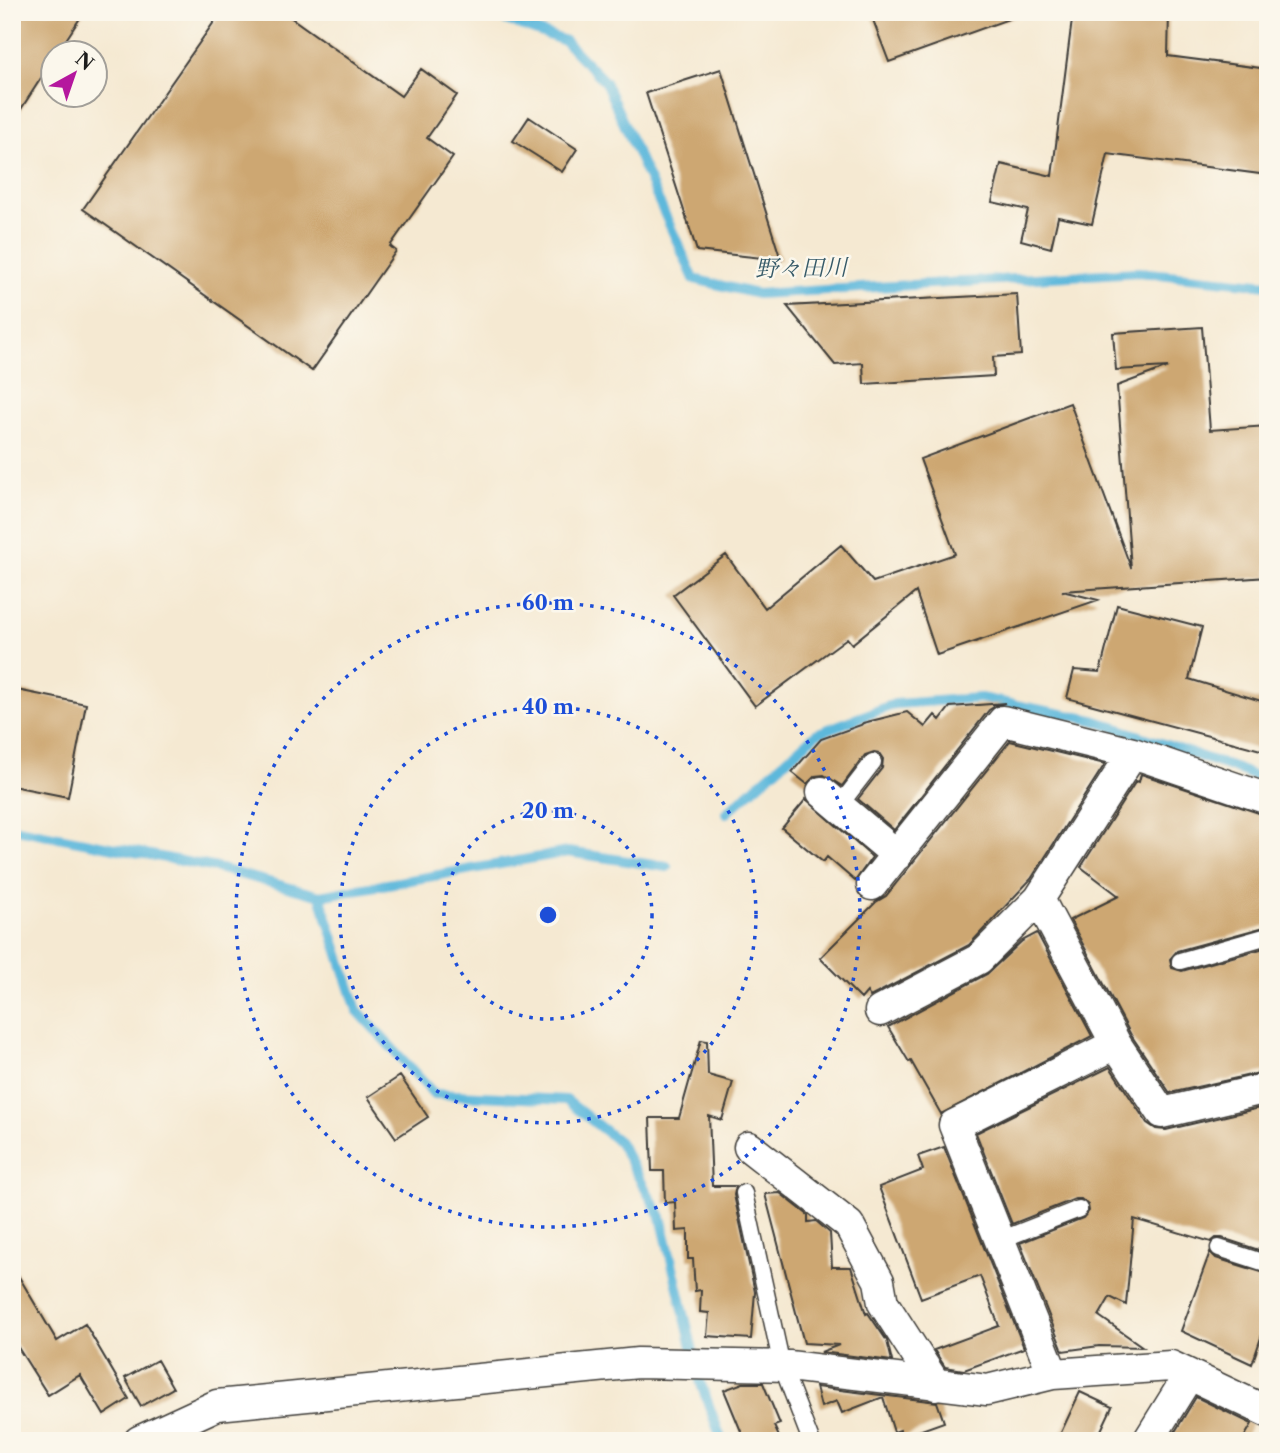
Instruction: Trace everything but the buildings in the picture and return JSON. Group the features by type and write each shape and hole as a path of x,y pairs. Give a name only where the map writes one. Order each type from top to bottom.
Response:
{"street":[{"path":"872,885 1003,721 1133,754 1268,799"},
{"path":"880,1011 979,959 1039,900 1133,754"},
{"path":"831,799 897,855"},
{"path":"1039,900 1116,1044 1162,1113 1268,1088"},
{"path":"1053,1374 954,1125 1116,1044"},
{"path":"749,1147 849,1226 879,1281 883,1303 936,1385"},
{"path":"139,1441 217,1405 638,1363 782,1366 987,1390 1053,1374 1171,1366 1268,1412"},
{"path":"1148,1441 1189,1375"}],"lane":[{"path":"831,799 873,762"},
{"path":"1180,961 1268,936"},
{"path":"744,1193 782,1366 811,1441"},
{"path":"1000,1240 1079,1209"},
{"path":"1219,1248 1268,1264"}],"waterway":[{"name":"野々田川","path":"484,12 565,41 605,82 694,279 757,294 1138,272 1268,285"},
{"path":"726,813 816,734 895,704 980,698 1093,720 1268,782"},
{"path":"12,828 217,868 320,896 568,852 667,867"},
{"path":"320,896 357,1010 434,1094 566,1100 619,1142 661,1217 701,1384 722,1441"}]}
